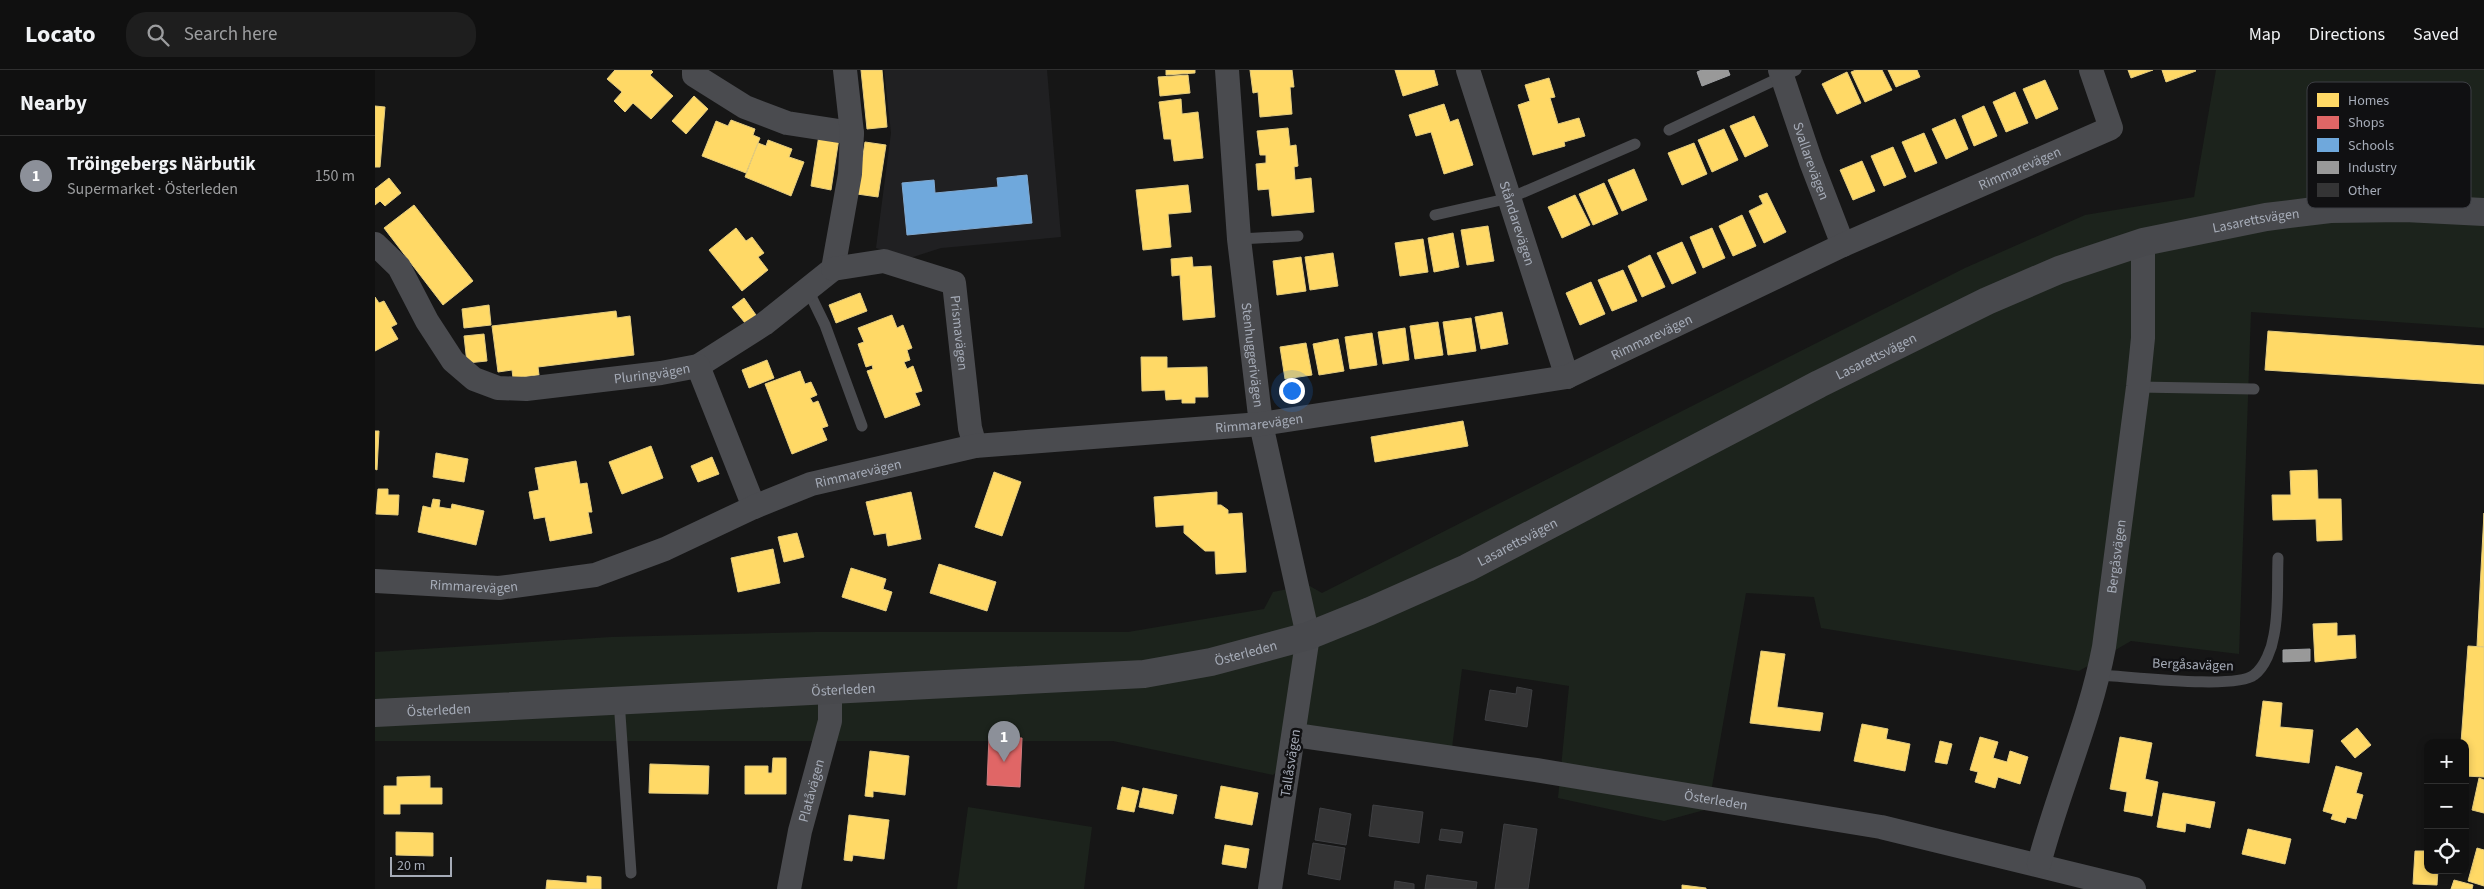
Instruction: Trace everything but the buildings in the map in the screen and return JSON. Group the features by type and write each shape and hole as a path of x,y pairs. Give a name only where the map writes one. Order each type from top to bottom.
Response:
{"street":[{"path":"694,70 694,75 745,107 787,123 852,133"},
{"path":"833,269 850,174 852,133 845,70"},
{"name":"Stenhuggerivägen","path":"1227,70 1239,239 1261,424 1308,636"},
{"name":"Ståndarevägen","path":"1468,70 1567,377"},
{"name":"Rimmarevägen","path":"375,581 499,588 595,575 665,549 754,507 811,484 975,446 1261,424 1567,377 1843,245 2111,128 2091,70"},
{"name":"Svallarevägen","path":"1786,72 1811,162 1843,245"},
{"name":"Lasarettsvägen","path":"1308,636 1467,568 1819,384 1987,301 2059,270 2143,242 2266,217 2330,209 2405,208 2484,212"},
{"name":"Bergåsvägen","path":"2039,864 2047,831 2099,674 2139,387 2143,338 2143,242"},
{"name":"Pluringvägen","path":"375,244 399,267 427,321 453,361 474,379 498,388 535,388 661,373 698,366 764,324 833,269"},
{"name":"Prismavägen","path":"833,269 884,261 954,283 971,428 975,446"},
{"path":"698,366 754,507"},
{"name":"Österleden","path":"375,713 1144,674 1211,662 1308,636"},
{"name":"Tallåsvägen","path":"1270,889 1295,735 1308,636"},
{"name":"Platåvägen","path":"789,889 800,831 830,721 830,690"},
{"name":"Österleden","path":"1295,735 1536,770 1881,827 2039,864 2134,889"}],"lane":[{"name":"Svallarevägen","path":"1669,130 1786,72"},
{"path":"1435,215 1510,198 1635,144"},
{"path":"1239,239 1298,236"},
{"path":"807,288 825,325 862,426"},
{"path":"2139,387 2254,389"},
{"name":"Bergåsavägen","path":"2099,674 2227,681 2244,680 2254,675 2264,662 2274,635 2278,558"},
{"path":"619,700 631,873"}],"shaded area":[{"path":"884,70 1047,70 1061,237 941,248 910,258 876,248 891,133"},
{"path":"2216,70 2484,70 2484,328 2251,312 2239,654 2131,641 2079,671 1821,628 1814,597 1746,593 1708,809 1664,821 1558,798 1569,686 1462,669 1452,748 1321,729 1273,775 1113,741 375,741 375,652 611,637 816,632 1128,632 1264,609 1273,592 1308,585 1322,593 1965,268 2085,215 2194,197"},
{"path":"968,807 1092,827 1084,889 957,889"}],"place":[{"name":"Tröingebergs Närbutik","path":"1004,762"}]}
